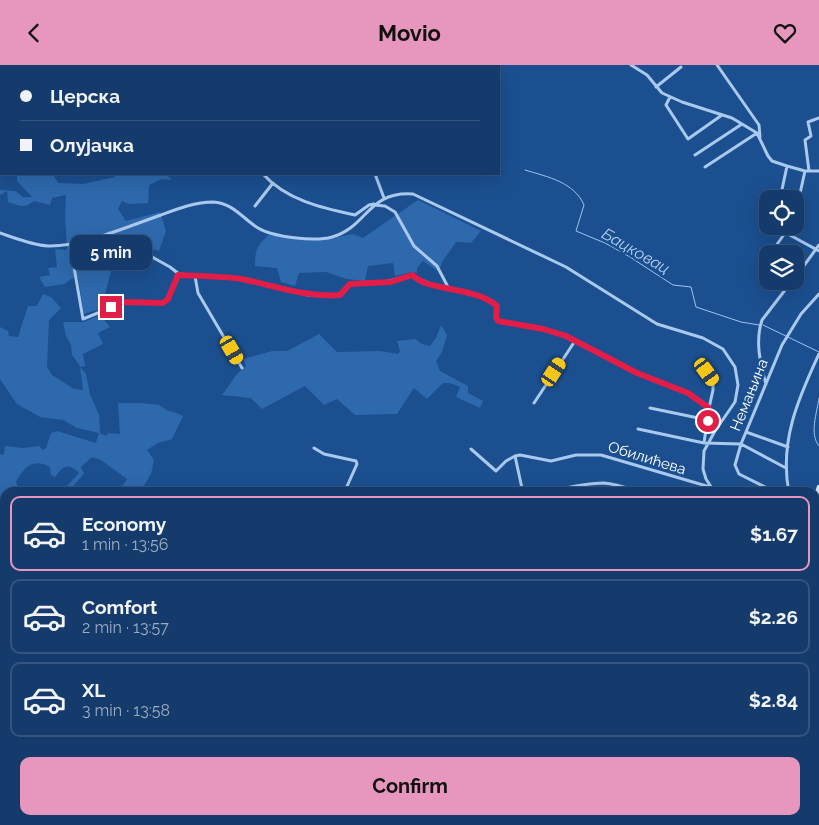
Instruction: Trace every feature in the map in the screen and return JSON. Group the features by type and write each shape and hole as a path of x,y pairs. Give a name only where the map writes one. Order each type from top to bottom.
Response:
{"street":[{"path":"631,65 646,75 662,93 743,123 757,133 772,161 787,167 819,171"},
{"path":"717,65 759,125 760,138"},
{"path":"656,87 682,67"},
{"path":"670,97 666,105 688,139 722,115"},
{"path":"802,190 807,171 805,140 811,136 808,122 819,118"},
{"path":"695,155 743,123"},
{"path":"705,167 757,133"},
{"path":"782,190 787,167"},
{"path":"264,175 291,196 330,210 355,215 369,205 387,207 396,213 414,246 438,267 449,289"},
{"path":"375,175 384,198"},
{"path":"254,206 273,183"},
{"path":"0,233 41,245 70,244 186,207 211,202 232,207 255,226 267,232 322,238 332,237 347,230 384,198 399,194 413,194 566,267 657,325 703,338 724,349 735,367 738,393 730,411 706,443"},
{"path":"108,233 170,267 178,275 241,279 308,295 340,295 350,284 391,282 412,275 423,282 482,298 497,306 496,317 498,321 557,333 637,373 688,393 709,408"},
{"path":"777,245 784,235"},
{"path":"790,235 818,250"},
{"path":"70,244 83,319 125,302 163,303 168,299 178,275"},
{"path":"804,267 818,250 819,245"},
{"path":"195,276 198,293 242,368"},
{"path":"766,384 759,349 760,325 785,290"},
{"name":"Немањина","path":"764,487 739,474 735,465 741,444 787,337 801,314 819,294"},
{"path":"534,403 575,341"},
{"path":"788,487 786,468 790,425 801,393 819,355"},
{"path":"707,372 713,380 713,390 709,408 703,464 706,479 711,487"},
{"path":"650,409 708,421"},
{"path":"638,429 706,443 741,444 786,468"},
{"path":"746,432 788,447"},
{"path":"314,448 324,454 356,461 358,464 347,487"},
{"path":"471,449 496,471 506,461 515,456 523,487"},
{"name":"Обилићева","path":"515,456 520,455 552,461 576,455 601,455 697,485 711,487"},
{"path":"569,487 604,483 624,487"}],"shaded area":[{"path":"17,175 54,175 58,183 83,184 115,177 114,175 167,175 172,180 162,179 149,185 148,203 129,204 122,201 118,209 126,221 160,212 166,231 159,251 149,248 147,252 120,237 105,294 98,296 100,309 84,314 78,277 71,279 65,284 45,287 39,277 50,275 48,268 57,267 55,249 67,250 66,195 52,198 50,205 34,201 22,206 8,202 7,191 0,195 0,190 15,191 23,197 32,197 17,181"},
{"path":"418,200 481,231 471,243 456,242 442,262 439,272 423,261 417,268 417,273 412,272 395,276 393,263 368,266 365,281 347,279 326,272 299,273 295,286 281,282 277,268 255,266 258,248 262,241 270,234 322,240 353,234 363,238"},
{"path":"43,294 51,297 61,308 49,320 47,367 52,375 74,389 83,390 80,367 86,374 90,394 99,415 100,433 106,436 108,433 120,434 118,403 159,405 168,411 183,416 172,439 158,443 147,450 154,460 151,474 143,487 121,487 127,479 101,460 92,457 81,467 84,474 72,487 66,487 79,473 72,467 63,468 55,477 51,475 50,467 38,463 25,468 16,482 18,487 0,487 0,455 4,454 5,446 23,448 39,446 43,450 46,448 51,433 57,431 96,443 99,433 77,428 63,420 40,417 17,404 0,379 0,327 8,331 9,336 18,337 28,306 37,306"},
{"path":"100,315 110,327 98,333 103,344 83,354 85,366 80,367 72,355 71,345 66,336 63,322 84,322"},
{"path":"441,325 447,335 442,352 436,361 440,371 468,386 468,393 483,401 480,408 456,397 460,387 450,383 443,383 427,399 414,388 397,414 355,415 337,399 324,405 305,386 262,409 251,398 222,395 237,374 246,366 243,359 272,351 287,351 319,334 337,352 380,351 398,354 400,351 397,341 415,339 422,344 430,346 436,338"}],"waterway":[{"name":"Бацковац","path":"525,170 559,181 580,197 584,205 576,231 605,243 673,285 691,287 696,307 741,322 759,325"},
{"name":"Бацковац","path":"763,325 819,352"},
{"path":"819,398 814,429 814,436 819,446"}],"route":[{"path":"111,307 125,302 163,303 168,299 178,275 241,279 308,295 331,296 340,295 350,284 391,282 412,275 423,282 482,298 495,304 497,306 496,317 498,321 543,329 566,336 637,373 688,393 709,408 708,421"}]}
